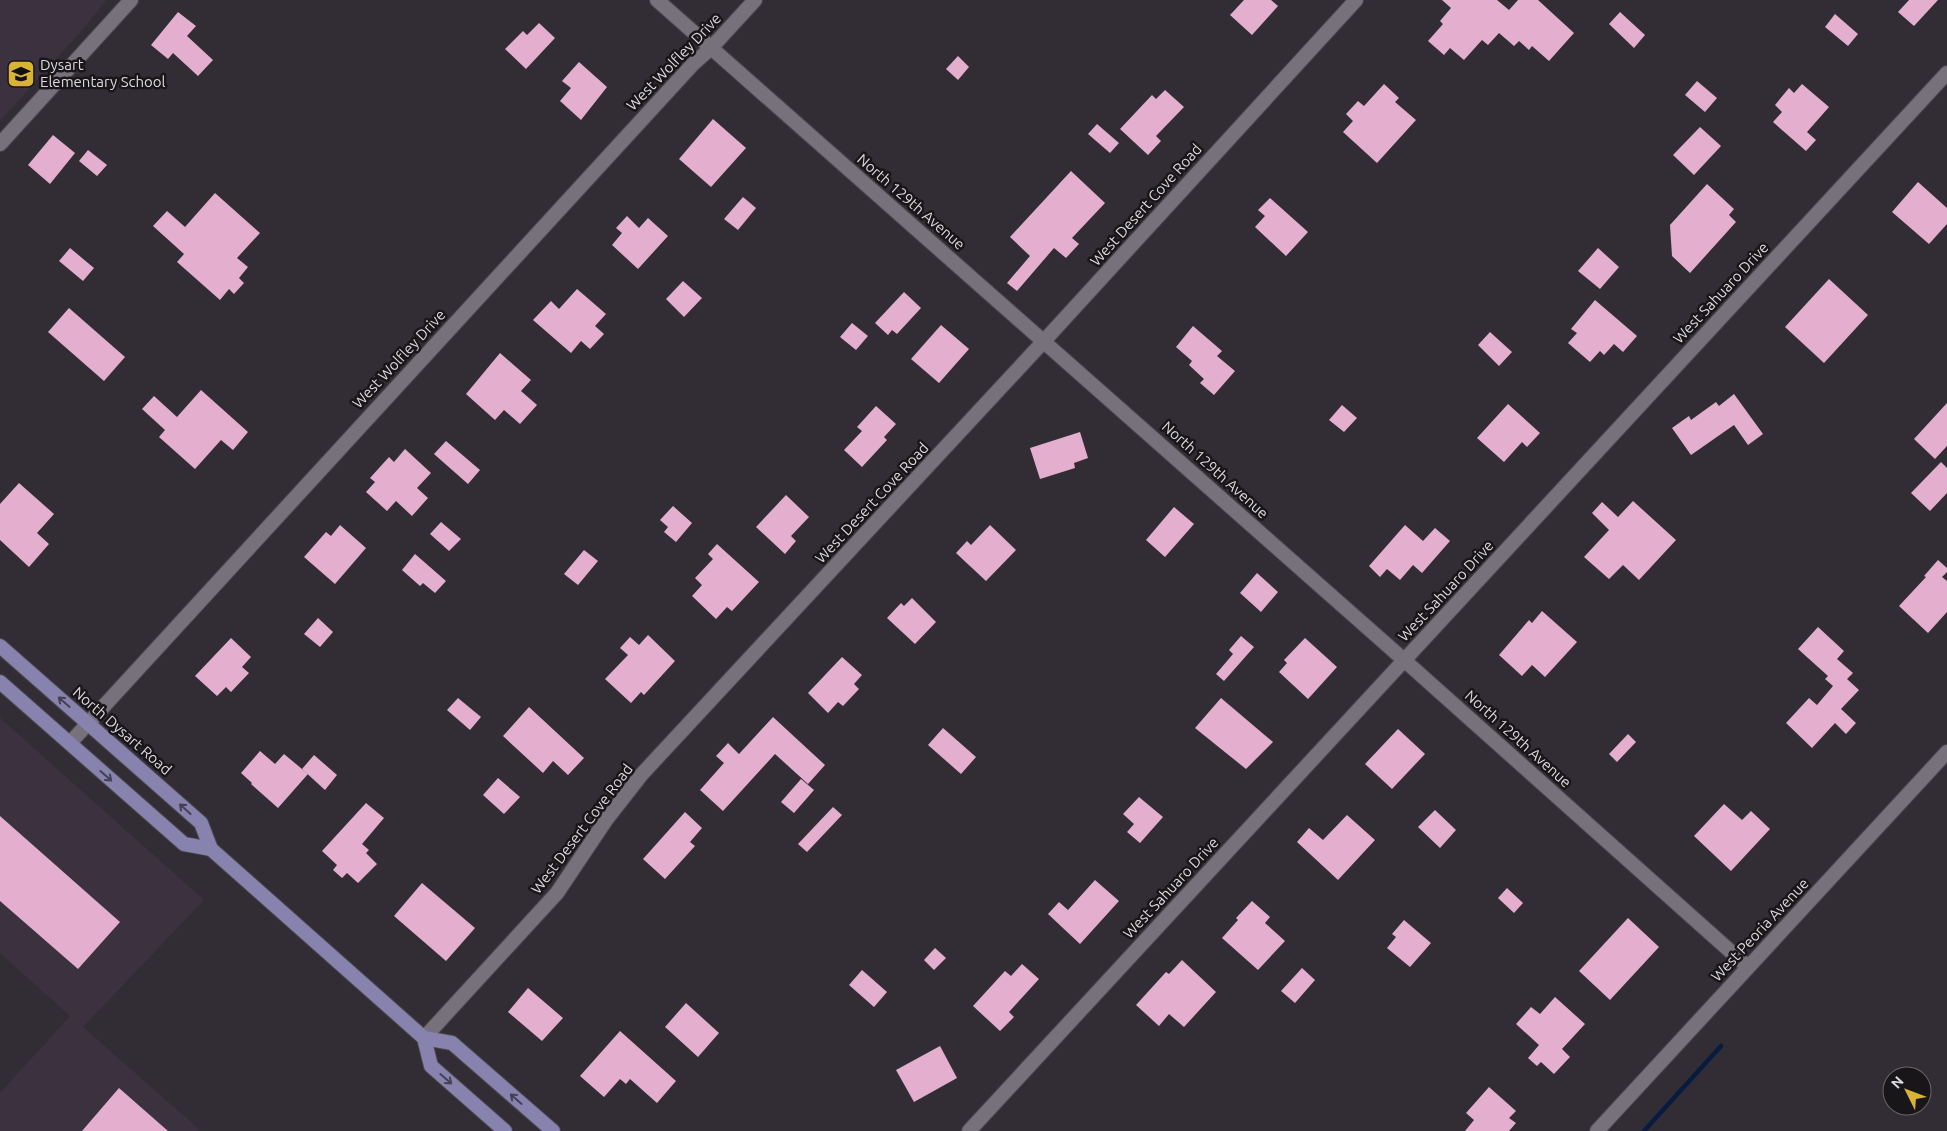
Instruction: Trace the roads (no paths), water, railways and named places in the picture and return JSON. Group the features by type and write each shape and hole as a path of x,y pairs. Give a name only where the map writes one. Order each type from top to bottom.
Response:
{"main road":[{"name":"North Dysart Road","path":"0,646 201,823 211,849 424,1038"},
{"path":"0,682 184,844 211,849"},
{"path":"505,1131 431,1066 424,1038 452,1043 552,1131"}],"street":[{"path":"0,144 131,0"},
{"name":"North 129th Avenue","path":"657,0 1044,340 1748,967"},
{"name":"West Wolfley Drive","path":"70,744 680,78 711,48 755,0"},
{"name":"West Desert Cove Road","path":"424,1038 557,893 606,820 642,774 1356,0"},
{"name":"West Sahuaro Drive","path":"969,1131 1947,73"},
{"name":"West Peoria Avenue","path":"1597,1131 1947,752"}],"waterway":[{"path":"1644,1131 1721,1046"}],"place":[{"name":"Dysart Elementary School","path":"21,74"}]}
